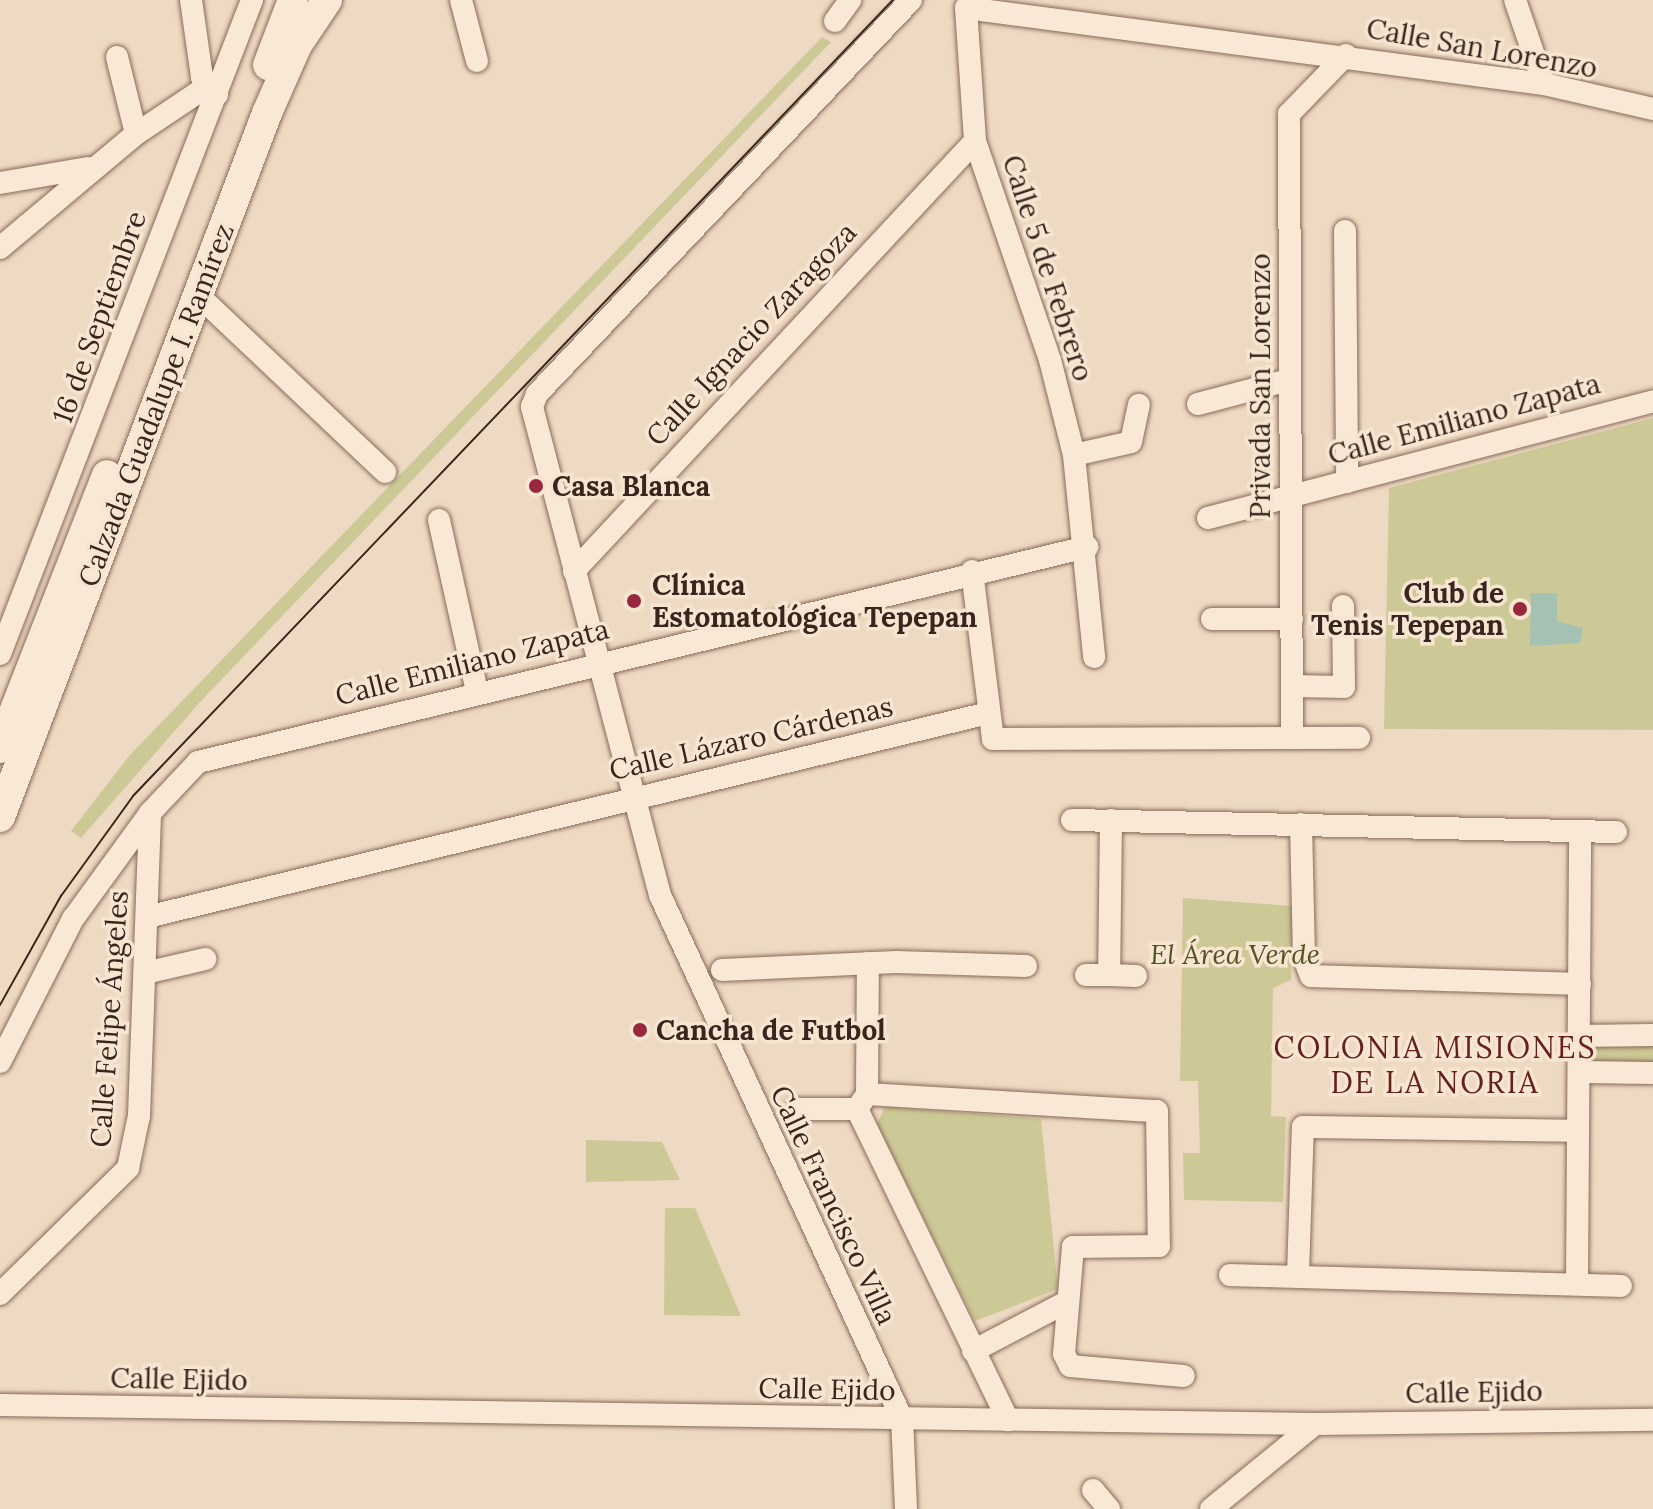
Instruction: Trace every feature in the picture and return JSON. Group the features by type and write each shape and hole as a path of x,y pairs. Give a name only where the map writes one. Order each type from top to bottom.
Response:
{"main road":[{"name":"Calzada Guadalupe I. Ramírez","path":"0,748 293,0"},
{"name":"Calzada Guadalupe I. Ramírez","path":"0,817 197,294 297,45 327,0"}],"street":[{"path":"0,248 30,217 136,134 211,90 191,0"},
{"name":"16 de Septiembre","path":"0,654 211,90 252,0"},
{"path":"461,0 477,61"},
{"path":"835,21 850,0"},
{"name":"Calle Francisco Villa","path":"902,1419 660,895 629,798 534,420 537,394 911,0"},
{"path":"1515,0 1544,84"},
{"name":"Calle San Lorenzo","path":"962,4 1544,84 1653,109"},
{"name":"Calle 5 de Febrero","path":"962,4 975,141 1050,360 1074,455 1087,547 1094,657"},
{"name":"Privada San Lorenzo","path":"1292,738 1289,114 1346,55"},
{"path":"117,57 136,134"},
{"name":"Calle Ignacio Zaragoza","path":"574,571 975,141"},
{"path":"0,183 93,167"},
{"path":"0,221 30,217"},
{"path":"1345,231 1347,482"},
{"path":"197,294 385,472"},
{"path":"1198,404 1289,380"},
{"name":"Calle Emiliano Zapata","path":"1208,518 1653,401"},
{"path":"1074,455 1131,442 1139,405"},
{"path":"439,520 477,692"},
{"name":"Calle Emiliano Zapata","path":"150,813 198,762 972,571 1087,547"},
{"path":"972,571 993,739 1359,738"},
{"path":"1292,686 1344,687 1343,606"},
{"path":"1212,619 1292,619"},
{"name":"Calle Lázaro Cárdenas","path":"147,917 988,713"},
{"path":"0,1062 73,919 150,813"},
{"name":"Calle Felipe Ángeles","path":"0,1294 128,1168 139,1116 150,813"},
{"path":"1072,820 1616,832"},
{"path":"1111,820 1098,975 1136,976"},
{"path":"1301,824 1304,958 1311,976 1580,984"},
{"path":"1577,1281 1580,832"},
{"path":"145,973 205,959"},
{"path":"722,970 868,963 1026,966"},
{"path":"868,963 862,1102 973,1351 1008,1420"},
{"path":"1579,1036 1653,1035"},
{"path":"1580,1072 1653,1073"},
{"path":"796,1109 862,1102 1157,1111 1159,1246 1073,1247 1065,1303 1070,1366 1184,1376"},
{"path":"1298,1274 1303,1127 1578,1131"},
{"path":"1230,1275 1577,1281 1621,1286"},
{"path":"973,1351 1065,1303"},
{"name":"Calle Ejido","path":"0,1405 1315,1424 1653,1420"},
{"path":"902,1419 906,1509"},
{"path":"1211,1509 1315,1424"},
{"path":"1093,1490 1109,1509"}],"green space":[{"path":"822,37 831,42 201,701 81,838 71,831 129,756"},
{"name":"Club de Tenis Tepepan","path":"1653,418 1653,730 1384,729 1389,488"},
{"name":"El Área Verde","path":"1183,898 1292,906 1291,980 1273,988 1271,1116 1286,1117 1283,1202 1184,1200 1183,1153 1200,1153 1198,1081 1180,1081"},
{"path":"1596,1046 1653,1046 1653,1065 1593,1064 1589,1050"},
{"path":"885,1107 1041,1119 1058,1289 975,1321 877,1124"},
{"path":"586,1140 662,1142 680,1180 586,1182"},
{"path":"665,1208 695,1208 741,1316 664,1315"}],"shaded area":[{"path":"1531,593 1557,593 1557,621 1583,628 1580,643 1530,646"}],"tram line":[{"path":"0,1005 61,896 133,796 893,0"}],"place":[{"name":"Casa Blanca","path":"536,486"},
{"name":"Clínica Estomatológica Tepepan","path":"634,601"},
{"name":"Club de Tenis Tepepan","path":"1520,609"},
{"name":"Cancha de Futbol","path":"640,1030"}],"district":[{"name":"COLONIA MISIONES DE LA NORIA","path":"1435,1064"}]}
